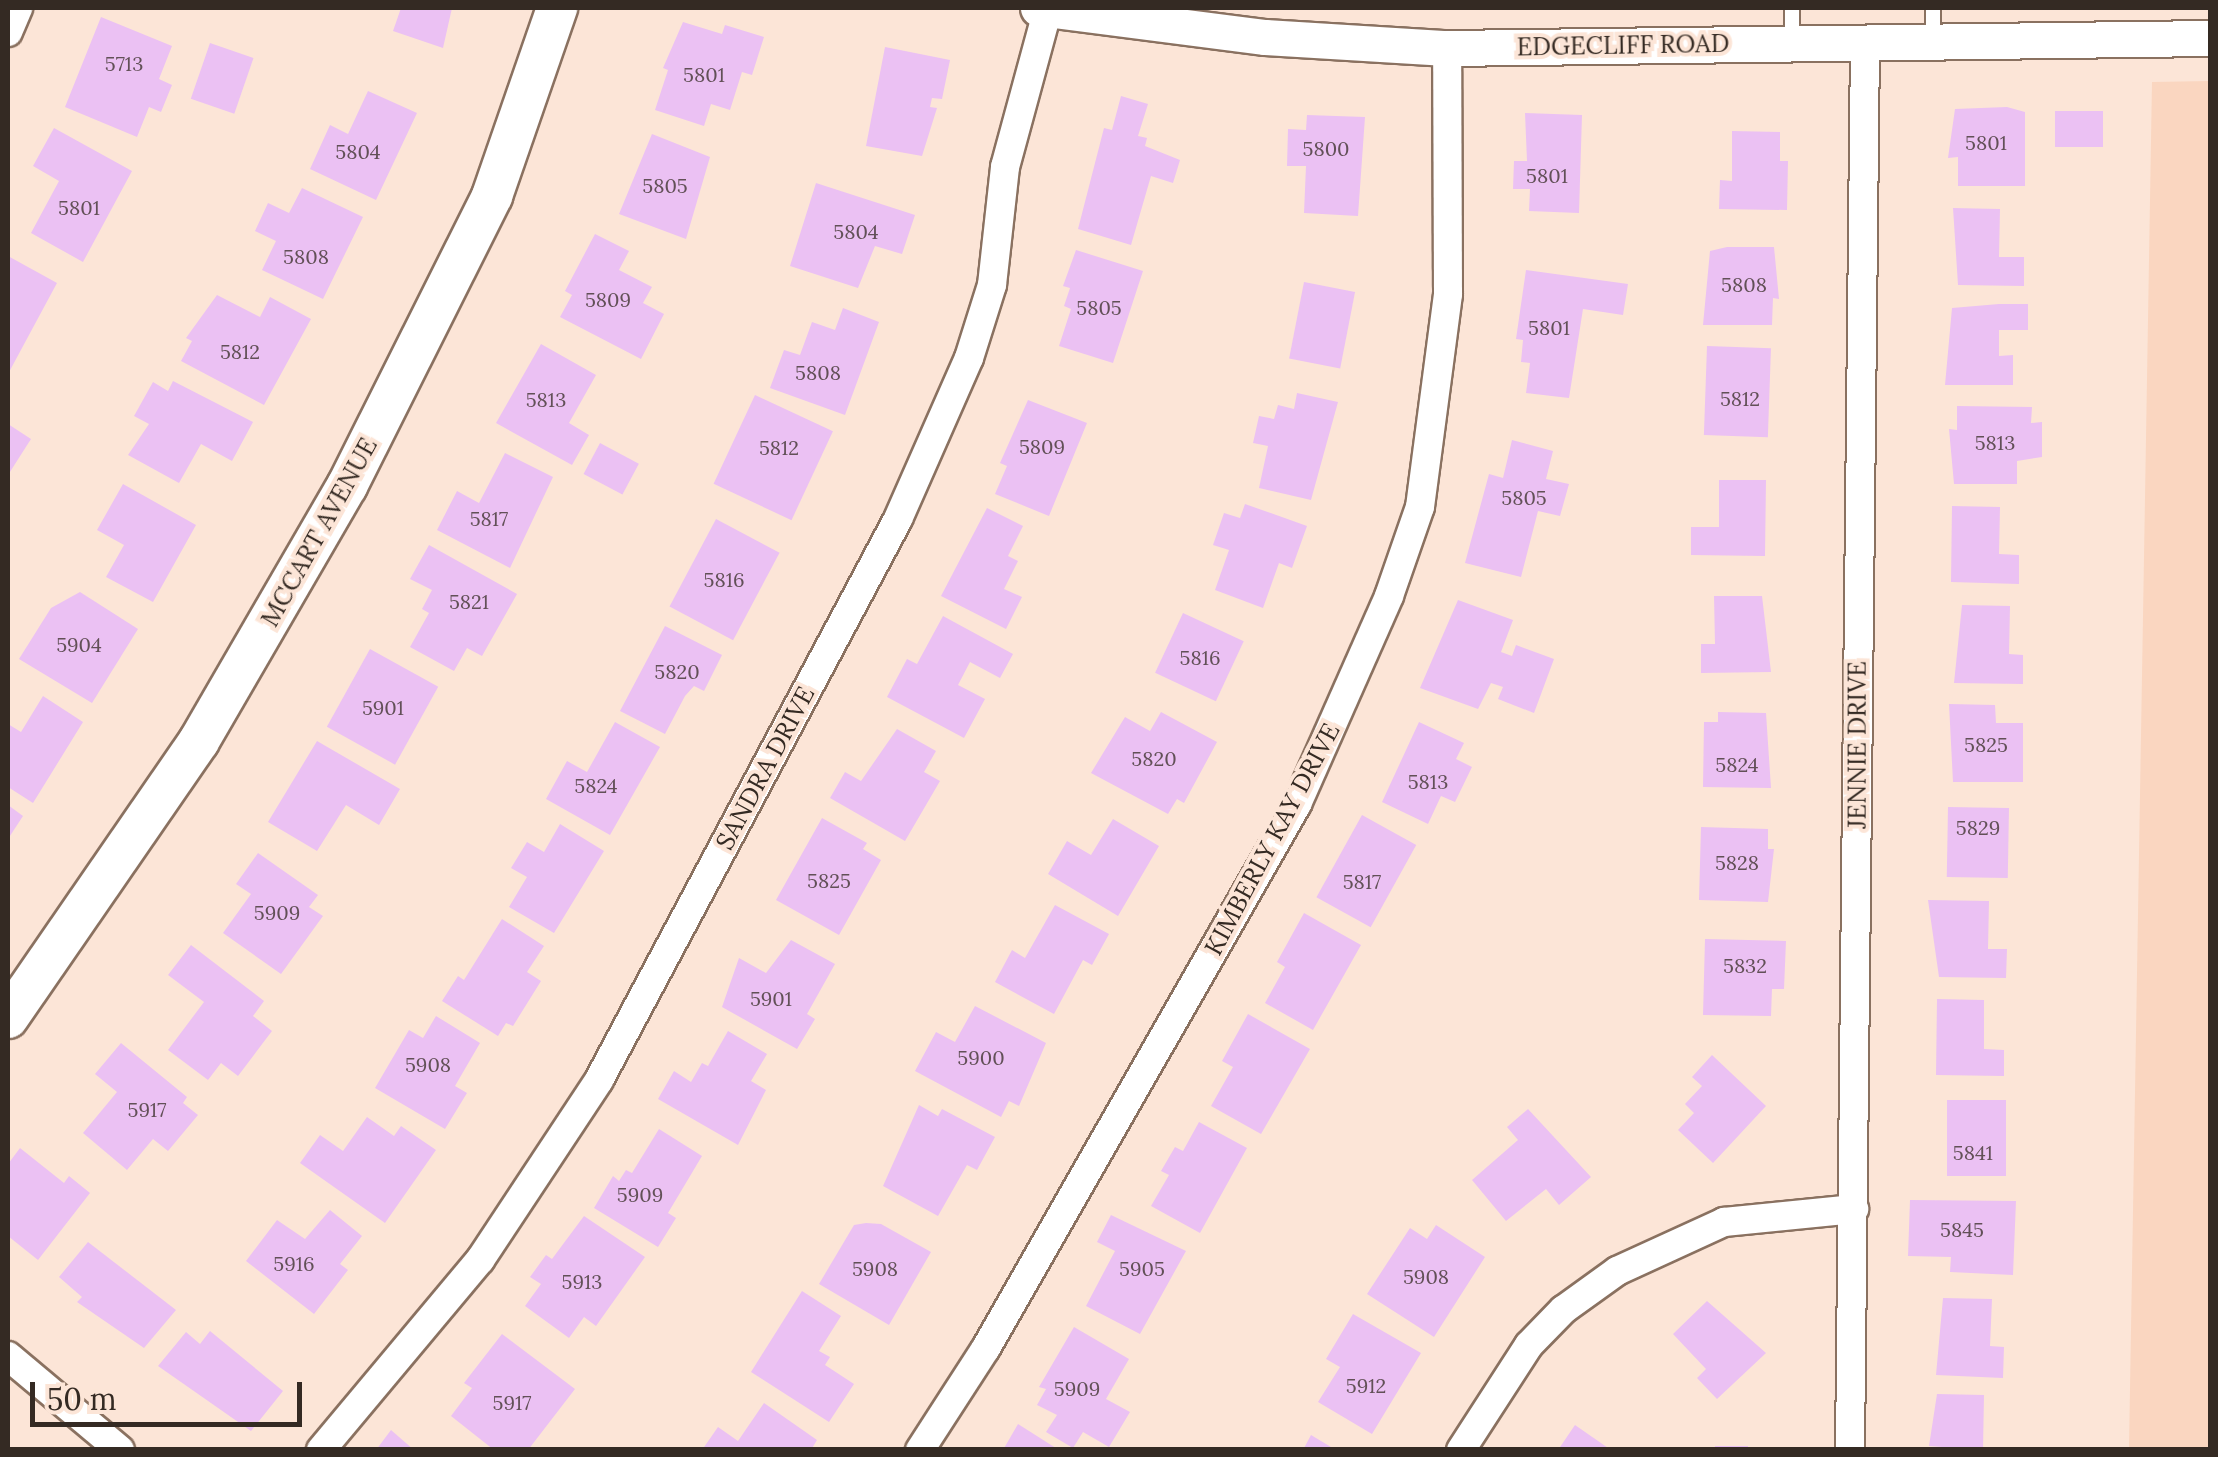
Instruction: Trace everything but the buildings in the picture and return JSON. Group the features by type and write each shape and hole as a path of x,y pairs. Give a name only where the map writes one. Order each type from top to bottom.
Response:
{"main road":[{"name":"MCCART AVENUE","path":"8,1018 199,742 347,486 492,196 557,8"}],"street":[{"path":"8,32 18,8"},
{"name":"EDGECLIFF ROAD","path":"1046,8 1264,37 1447,48 1792,25 1864,40 1933,24 2210,38"},
{"name":"SANDRA DRIVE","path":"321,1450 480,1260 599,1080 898,519 969,358 992,284 1005,167 1046,8"},
{"name":"JENNIE DRIVE","path":"1850,1450 1864,40"},
{"name":"KIMBERLY KAY DRIVE","path":"920,1450 986,1348 1297,804 1388,596 1420,507 1448,294 1447,48"},
{"path":"1461,1450 1528,1346 1562,1310 1617,1271 1724,1222 1854,1209"},
{"path":"8,1356 120,1450"}],"shaded area":[{"path":"2210,81 2210,1449 2129,1449 2152,82"}]}
